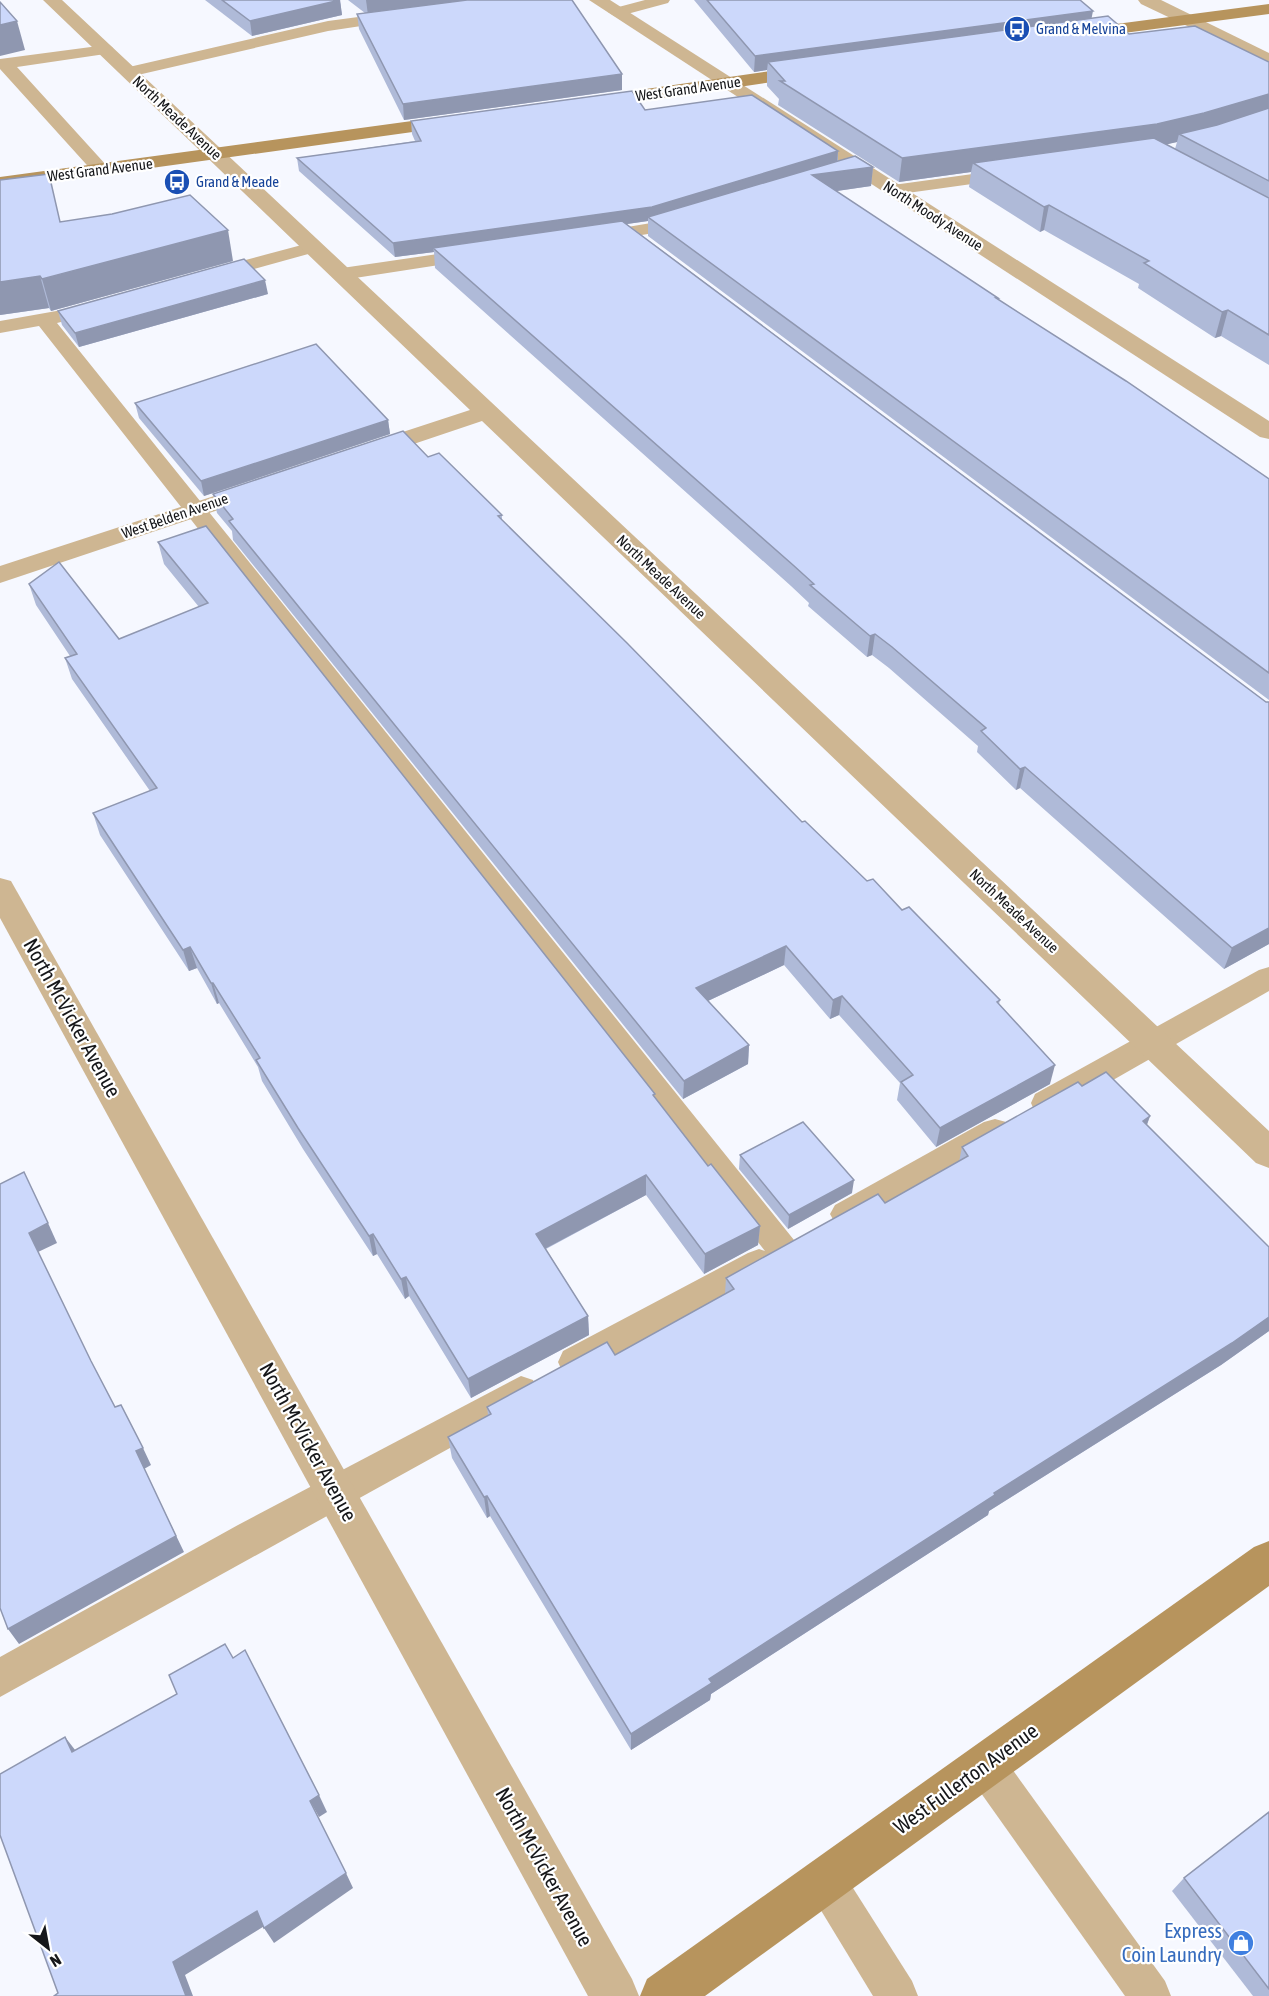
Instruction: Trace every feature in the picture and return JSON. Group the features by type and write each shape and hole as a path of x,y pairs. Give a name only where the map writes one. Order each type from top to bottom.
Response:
{"main road":[{"path":"1059,37 1269,9"},
{"name":"West Grand Avenue","path":"569,106 831,69"},
{"name":"West Grand Avenue","path":"0,183 475,119"},
{"name":"West Fullerton Avenue","path":"664,1996 1269,1561"}],"street":[{"name":"North Meade Avenue","path":"52,0 1269,1153"},
{"name":"North Moody Avenue","path":"598,0 1269,432"},
{"path":"1147,0 1269,60"},
{"path":"341,461 487,412"},
{"name":"West Belden Avenue","path":"0,575 274,483"},
{"name":"North McVicker Avenue","path":"0,889 615,1996"}],"lane":[{"path":"616,12 663,0"},
{"path":"348,11 363,21"},
{"path":"129,72 328,26 409,16"},
{"path":"3,64 106,50"},
{"path":"3,64 101,170"},
{"path":"834,173 856,166"},
{"path":"893,190 1023,172"},
{"path":"582,239 628,233 699,214"},
{"path":"628,233 647,247"},
{"path":"190,281 313,247"},
{"path":"342,274 490,253"},
{"path":"0,327 45,321 78,311"},
{"path":"45,321 195,510 804,1238"},
{"path":"0,1678 335,1491 804,1238 1269,978"},
{"path":"985,1765 1150,1996"},
{"path":"825,1880 897,1996"}],"building":[{"path":"222,0 340,0 250,21"},
{"path":"467,0 572,0 622,74 403,104 357,14"},
{"path":"707,0 1080,0 1093,11 755,56"},
{"path":"0,2 17,21 0,25"},
{"path":"1108,16 1129,34 1195,26 1269,62 1269,94 1157,124 902,158 780,81 785,81 768,62"},
{"path":"632,91 645,110 752,95 838,151 652,207 393,243 297,158 421,141 411,121"},
{"path":"1269,108 1269,181 1179,134 1217,125"},
{"path":"1154,138 1269,198 1269,335 1228,310 1222,312 1144,263 1149,261 1049,205 1044,207 973,163"},
{"path":"855,156 873,167 812,175 998,298 996,298 1126,381 1269,479 1269,673 648,217"},
{"path":"49,174 60,222 112,214 190,195 228,230 42,279 40,276 0,282 0,180"},
{"path":"622,221 1269,702 1269,928 1232,948 1025,767 1020,769 981,731 986,728 892,647 875,634 870,636 810,585 814,584 433,248"},
{"path":"244,259 265,280 75,333 58,311"},
{"path":"316,344 388,420 201,481 135,403"},
{"path":"403,431 428,457 439,453 502,515 498,516 627,643 802,822 805,821 867,881 873,879 902,910 909,907 1000,1000 997,1002 1055,1065 940,1128 901,1082 913,1075 842,996 833,1000 786,946 696,988 749,1045 684,1081 229,521 233,519 213,494"},
{"path":"206,526 655,1094 653,1095 708,1166 711,1164 760,1226 705,1254 646,1175 536,1234 588,1316 468,1379 406,1277 401,1279 373,1234 369,1236 298,1128 256,1060 260,1058 190,947 183,950 93,813 157,788 65,658 77,654 29,584 59,562 119,639 208,603 158,542"},
{"path":"1106,1072 1150,1116 1143,1121 1269,1247 1269,1317 709,1679 712,1683 631,1734 487,1496 484,1497 448,1437 491,1414 487,1407 607,1342 615,1355 734,1289 726,1278 878,1194 885,1203 968,1156 962,1147 1078,1082 1082,1086"},
{"path":"803,1122 854,1180 789,1215 740,1155"},
{"path":"24,1172 48,1223 29,1233 115,1407 121,1405 143,1448 136,1451 176,1536 8,1629 0,1608 0,1184"},
{"path":"225,1644 233,1658 245,1650 319,1795 310,1801 346,1873 264,1928 257,1911 173,1962 186,1996 54,1996 58,1993 0,1835 0,1774 65,1737 72,1752 177,1694 169,1675"},
{"name":"Express Coin Laundry","path":"1269,1812 1269,1989 1184,1878"}],"place":[{"name":"Grand & Melvina","path":"1017,29"},
{"name":"Grand & Meade","path":"177,182"},
{"name":"Express Coin Laundry","path":"1241,1943"}]}
